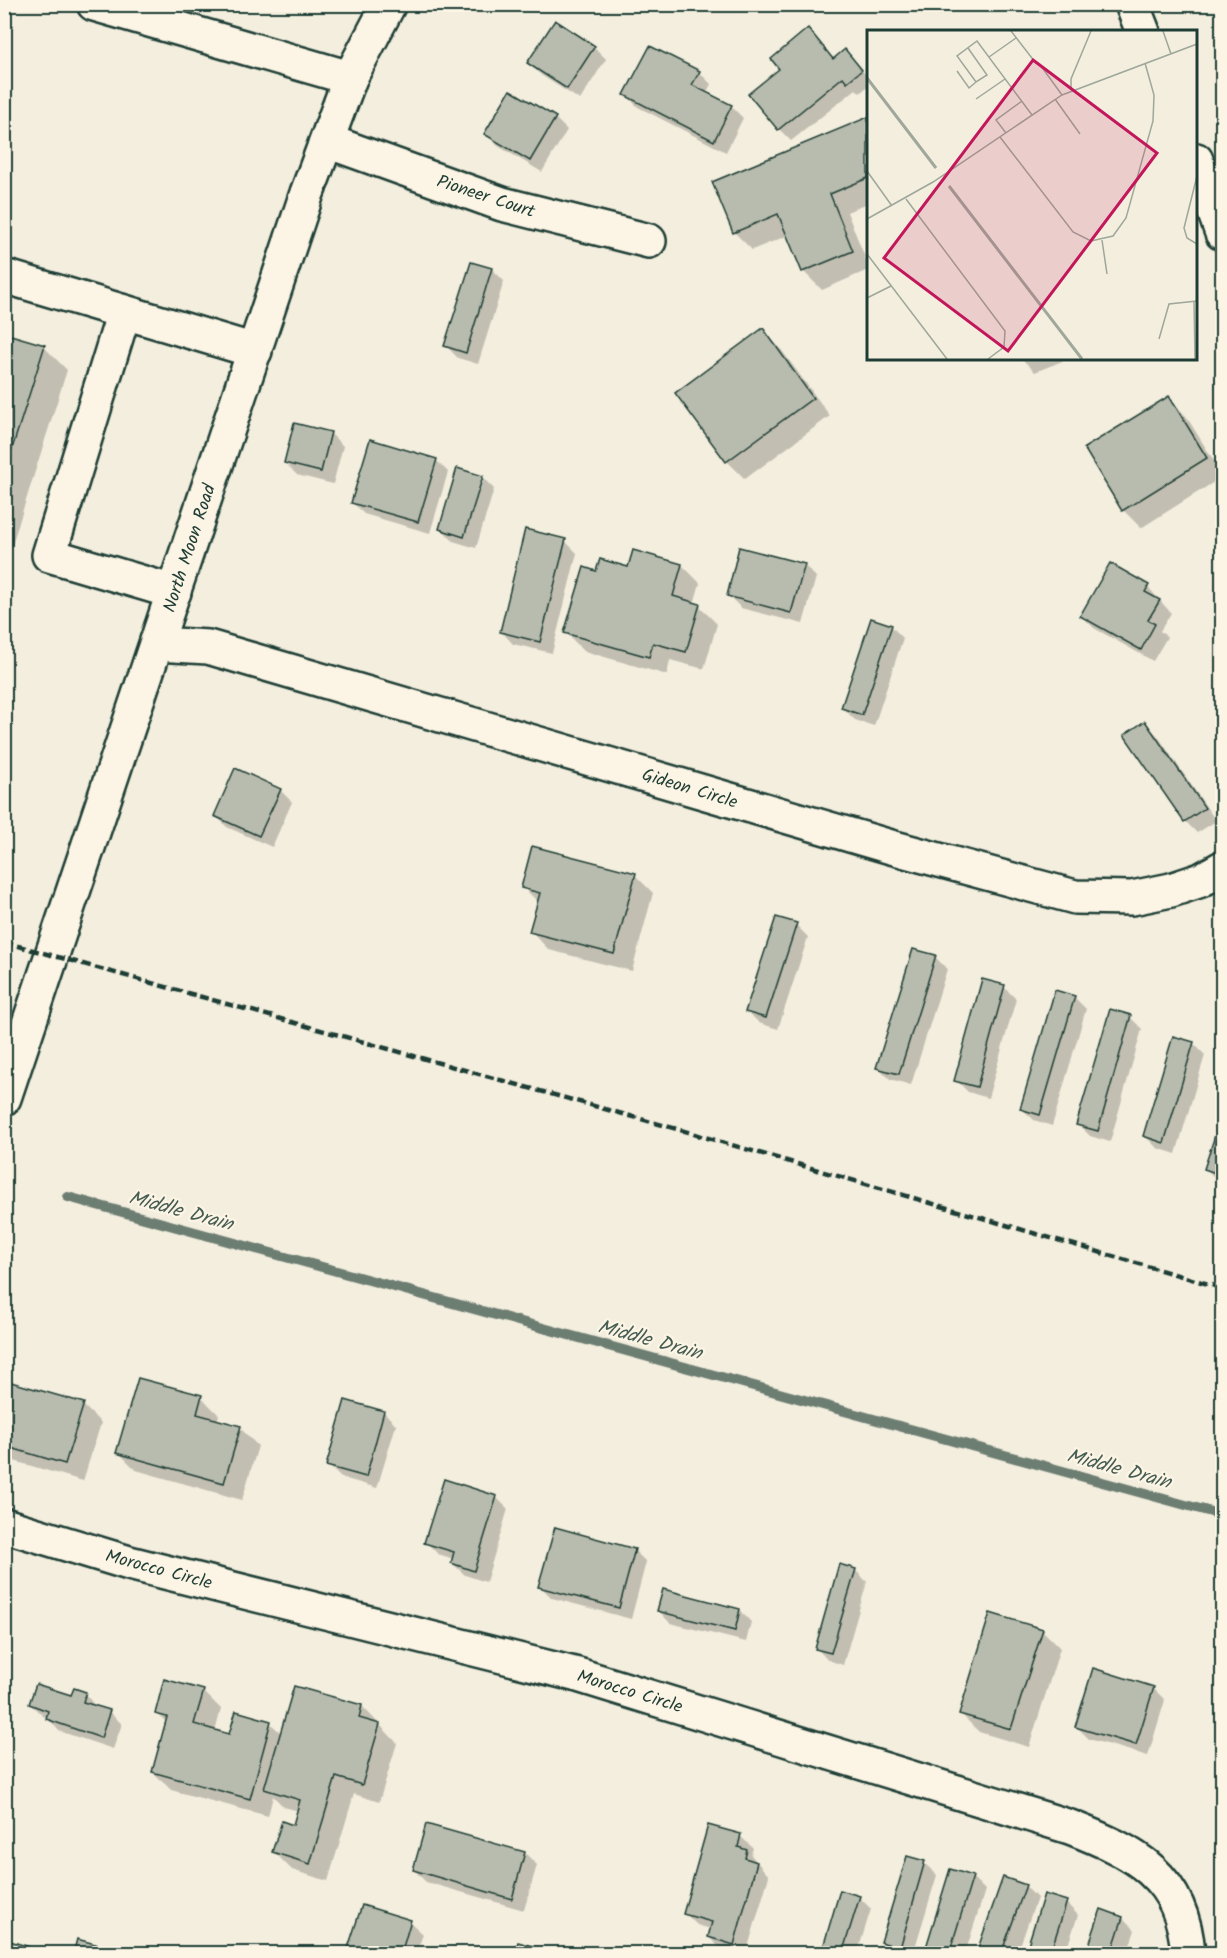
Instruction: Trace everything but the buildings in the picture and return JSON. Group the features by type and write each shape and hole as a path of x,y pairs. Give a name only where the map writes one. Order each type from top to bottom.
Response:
{"street":[{"path":"94,4 350,78"},
{"path":"1132,4 1142,30"},
{"name":"North Moon Road","path":"4,1098 307,193 350,78 387,6"},
{"name":"Pioneer Court","path":"327,141 502,204 649,241"},
{"path":"1197,163 1222,233"},
{"path":"4,276 255,351"},
{"path":"124,312 49,555 174,592"},
{"name":"Gideon Circle","path":"157,644 208,647 891,848 1075,897 1132,898 1181,887 1201,880 1222,868"},
{"name":"Morocco Circle","path":"4,1525 129,1563 578,1674 1070,1827 1115,1845 1145,1864 1170,1891 1184,1923 1188,1953"}],"waterway":[{"name":"Middle Drain","path":"68,1197 1222,1515"}],"railway":[{"path":"4,942 684,1131 1222,1288"}]}
